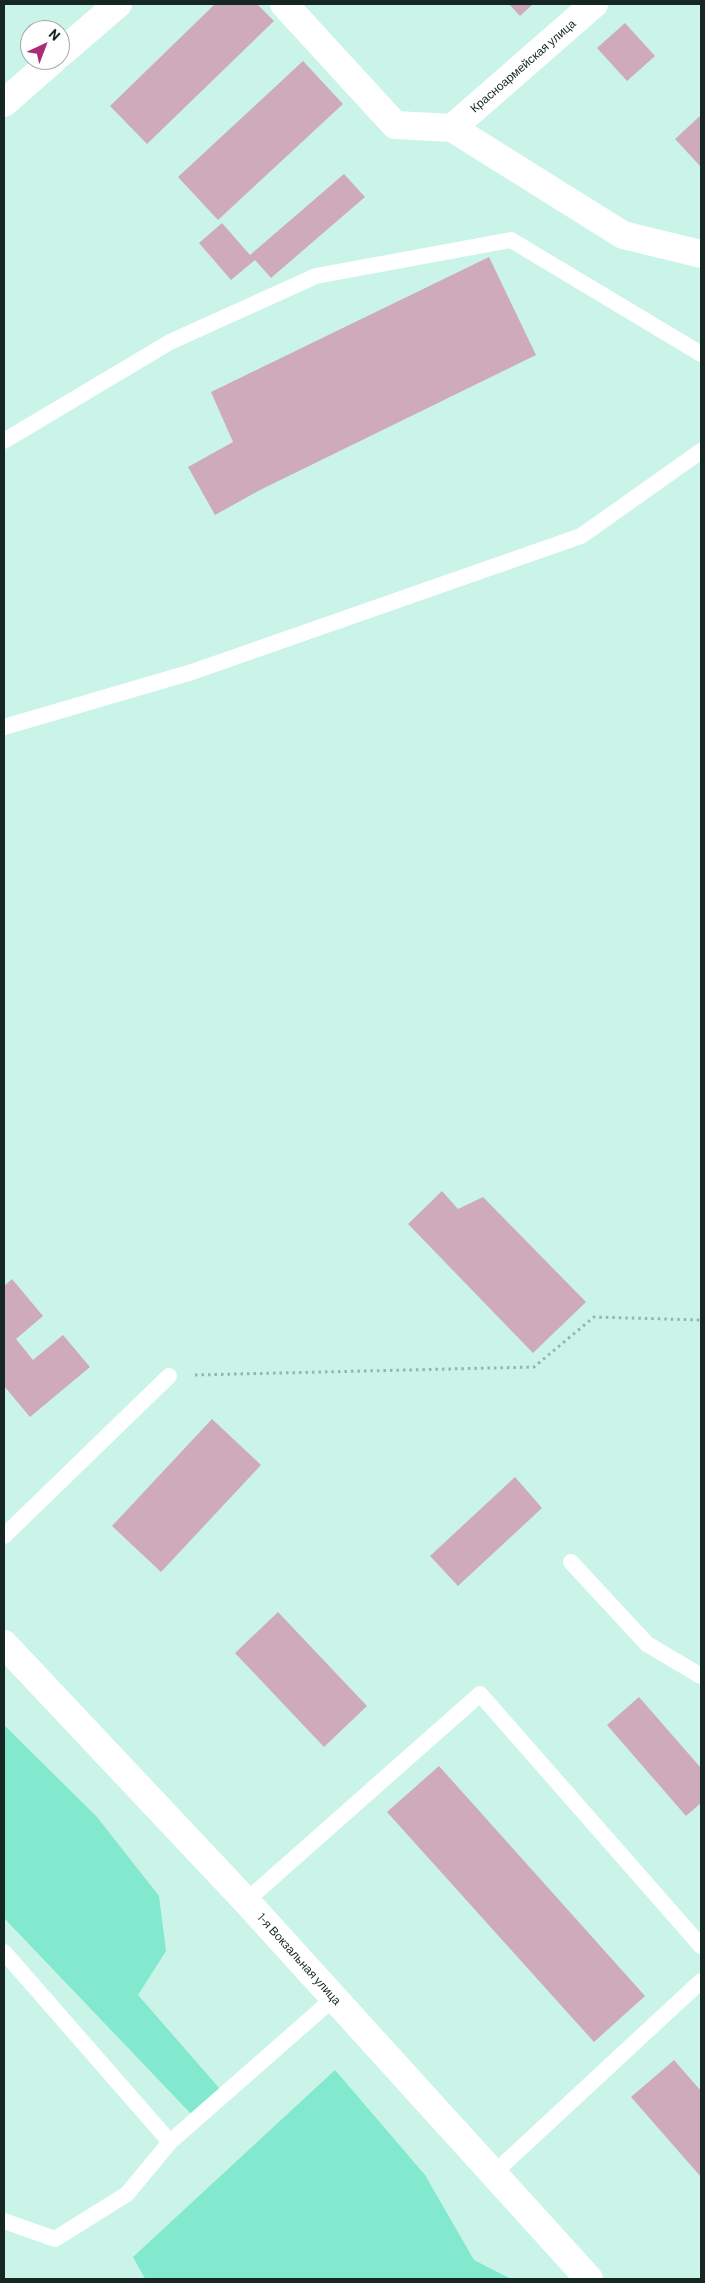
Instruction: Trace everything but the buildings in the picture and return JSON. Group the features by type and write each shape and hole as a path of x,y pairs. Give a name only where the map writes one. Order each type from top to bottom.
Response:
{"main road":[{"path":"70,45 118,4"},
{"path":"284,4 395,125 452,128 624,235 701,254"},
{"name":"Красноармейская улица","path":"452,128 594,4"},
{"path":"4,103 42,70"},
{"name":"1-я Вокзальная улица","path":"4,1644 246,1901 589,2279"}],"lane":[{"path":"4,441 170,342 316,276 511,240 701,354"},
{"path":"4,727 192,672 581,536 701,451"},
{"path":"4,1536 169,1376"},
{"path":"571,1562 647,1644 701,1676"},
{"path":"246,1901 480,1694 701,1946"},
{"path":"4,1952 170,2142"},
{"path":"493,2174 701,1981"},
{"path":"4,2221 55,2239 127,2194 170,2142 334,1998"}],"path":[{"path":"169,1376 534,1366 594,1318 701,1320"}],"green space":[{"path":"4,1725 97,1817 159,1896 166,1951 138,1995 220,2089 194,2117 4,1918"},
{"path":"335,2070 425,2175 474,2260 511,2279 145,2279 133,2257"}]}
